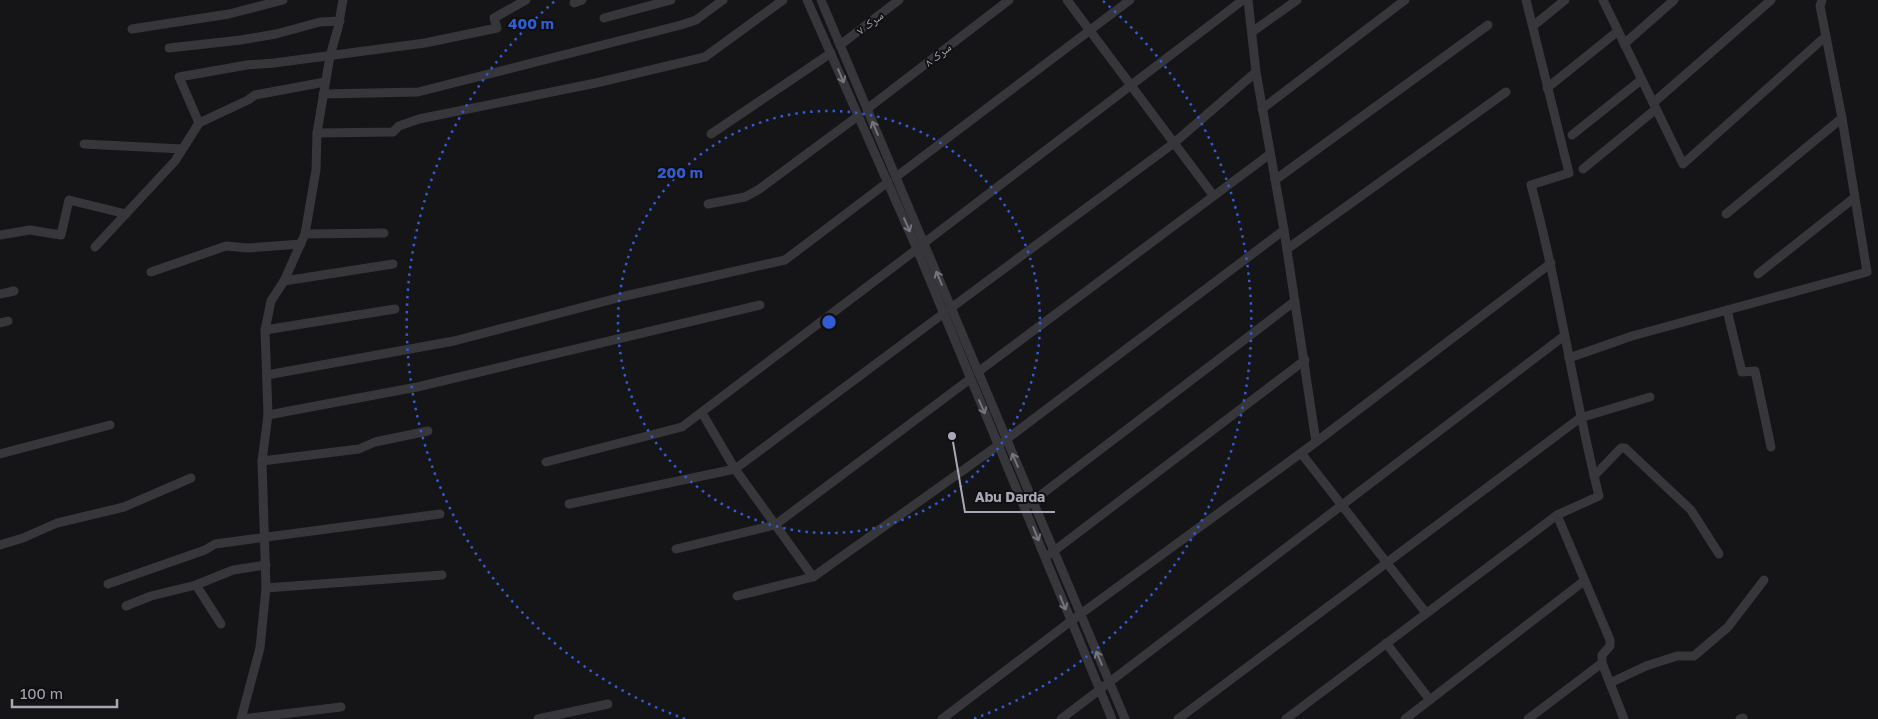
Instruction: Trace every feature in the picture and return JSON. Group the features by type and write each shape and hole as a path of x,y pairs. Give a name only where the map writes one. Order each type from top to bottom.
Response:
{"street":[{"path":"132,29 228,14 283,0"},
{"path":"341,706 241,719 260,648 266,588 262,461 268,415 265,330 271,301 284,282 305,234 316,170 317,133 323,94 343,0"},
{"path":"199,123 179,77 246,65 330,56 425,42 497,28 494,18 526,0"},
{"path":"604,18 670,0"},
{"path":"323,94 418,92 681,25 696,20 723,0"},
{"path":"317,133 392,132 399,126 418,119 596,83 705,58 783,0"},
{"path":"807,0 888,182 921,246"},
{"path":"820,0 896,177 921,246 948,310 978,372 1003,442 1029,504 1054,551 1125,719"},
{"name":"سرک ۷","path":"840,45 899,0"},
{"name":"سرک ۸","path":"867,109 1009,0"},
{"path":"1067,0 1213,195"},
{"path":"896,177 1130,0"},
{"path":"546,462 682,427 1243,0"},
{"path":"1248,0 1256,72 1284,230 1316,442"},
{"path":"1252,32 1297,0"},
{"path":"1262,108 1405,0"},
{"path":"1286,719 1557,515 1599,497 1580,418 1551,263 1531,185 1569,173 1526,0"},
{"path":"1533,26 1565,0"},
{"path":"1603,0 1683,164 1826,36"},
{"path":"1624,44 1674,0"},
{"path":"1583,170 1771,0"},
{"path":"1569,358 1632,336 1867,272 1821,3 1813,0"},
{"path":"169,48 276,34 320,22 340,21"},
{"path":"1275,180 1488,26"},
{"path":"1547,88 1618,31"},
{"path":"711,134 831,53"},
{"path":"569,504 735,469 1174,143 1256,72"},
{"path":"1572,135 1641,80"},
{"path":"95,246 175,162 199,123 255,95 325,82"},
{"path":"1287,249 1506,92"},
{"path":"708,204 745,197 758,190 858,116"},
{"path":"1726,214 1842,118"},
{"path":"84,144 182,149"},
{"path":"978,372 1270,154"},
{"path":"266,375 454,341 625,296 785,260 888,182"},
{"path":"1758,274 1854,198"},
{"path":"0,235 30,230 61,235 69,200 126,214"},
{"path":"737,596 813,577 1003,442 1284,230"},
{"path":"305,234 384,233"},
{"path":"151,272 226,246 248,248 301,244"},
{"path":"942,719 1080,614 1316,442 1551,263"},
{"path":"284,282 393,264"},
{"path":"0,294 14,291"},
{"path":"1029,504 1295,301"},
{"path":"268,415 417,387 760,305"},
{"path":"265,330 395,309"},
{"path":"948,310 970,379 1003,442"},
{"path":"1727,310 1742,372 1755,371 1771,447"},
{"path":"1061,719 1564,336"},
{"path":"1045,557 1305,360"},
{"path":"676,548 775,525 970,379"},
{"path":"1178,719 1580,418 1650,397"},
{"path":"702,413 735,469 813,577"},
{"path":"0,454 110,425"},
{"path":"262,461 359,449 375,442 428,431"},
{"path":"1594,476 1622,448 1625,448 1692,510 1720,554"},
{"path":"1301,453 1426,614"},
{"path":"0,544 23,538 57,523 124,507 191,478"},
{"path":"1029,504 1045,557 1112,719"},
{"path":"108,584 205,550 215,544 264,539 440,514"},
{"path":"1557,515 1610,640 1610,646 1602,655 1602,663 1624,719"},
{"path":"126,606 151,596 196,585 233,570 266,565"},
{"path":"266,588 442,575"},
{"path":"1610,683 1646,666 1677,656 1694,656 1728,628 1764,580"},
{"path":"1405,719 1584,581"},
{"path":"196,585 220,624"},
{"path":"1386,644 1430,700"},
{"path":"1528,719 1602,663"},
{"path":"538,719 608,704"},
{"path":"585,709 588,719"}],"place":[{"name":"Abu Darda","path":"952,436"}]}
